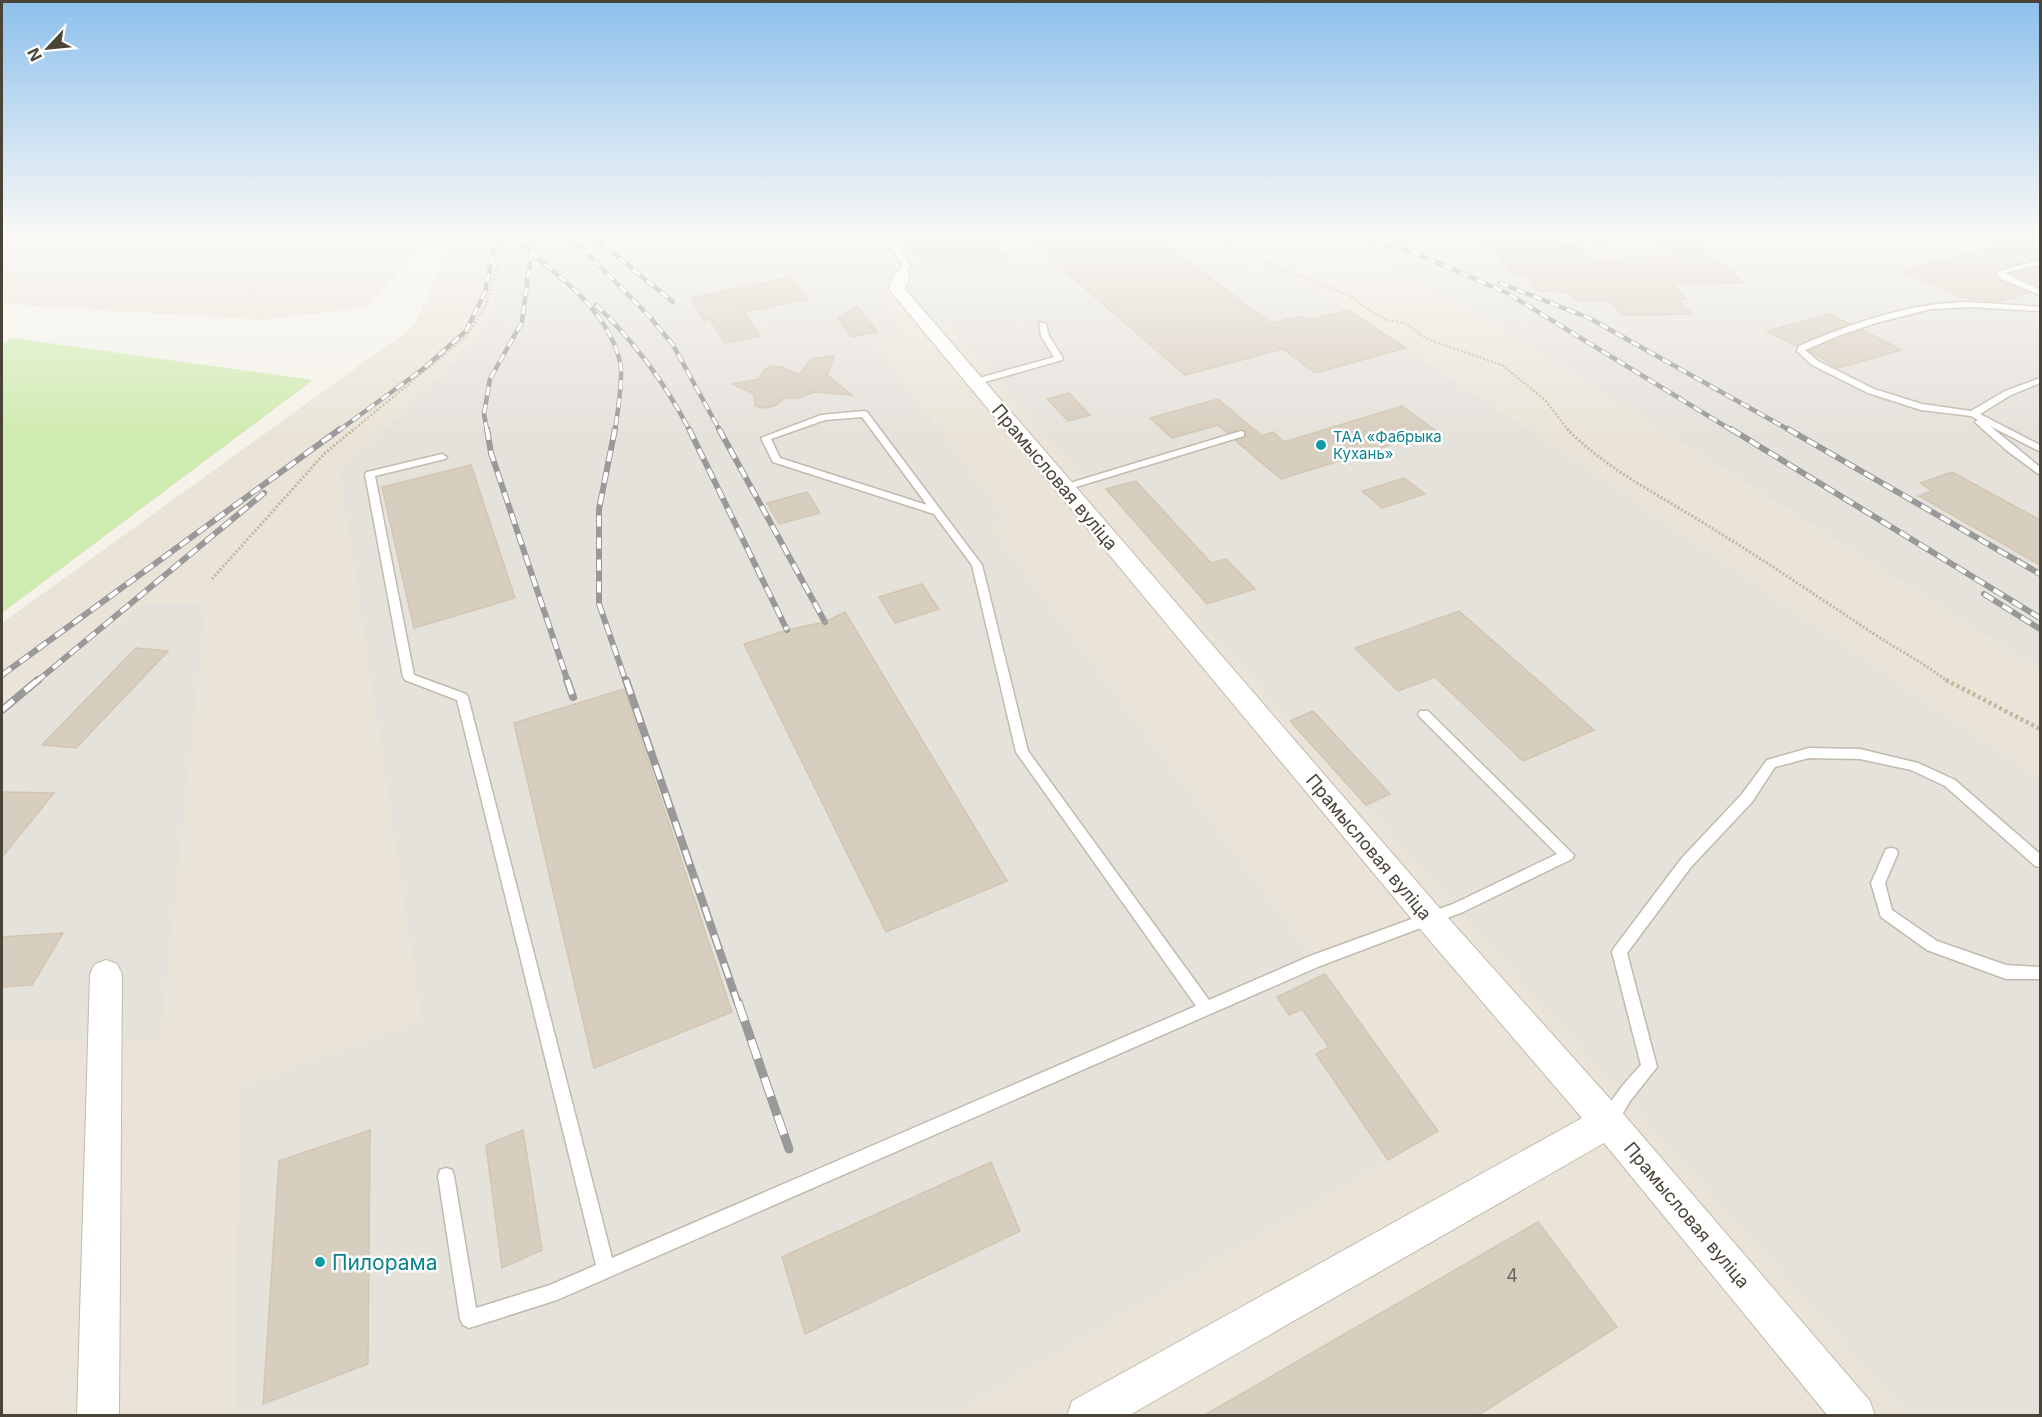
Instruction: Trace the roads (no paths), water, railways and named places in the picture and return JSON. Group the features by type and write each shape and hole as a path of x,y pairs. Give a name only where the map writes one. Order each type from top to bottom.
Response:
{"street":[{"name":"Прамысловая вуліца","path":"907,301 1063,488 1431,920 1608,1122 1855,1416"},
{"path":"98,1416 106,974"},
{"path":"1087,1416 1608,1122"}],"lane":[{"path":"2040,309 1961,304 1935,307 1883,319 1827,338 1802,348 1801,351 1815,363 1871,391 1921,407 1973,414 2040,448"},
{"path":"975,382 1059,358 1045,336 1042,324"},
{"path":"1973,414 2001,397 2040,380"},
{"path":"938,513 776,460 766,438 824,417 864,414 977,565 1022,752 1206,1008"},
{"path":"1973,414 2009,448 2040,471"},
{"path":"1063,488 1241,434"},
{"path":"2029,442 2040,438"},
{"path":"442,457 370,474 409,677 462,697 606,1270"},
{"path":"446,1176 469,1320 551,1294 1315,961 1431,920 1567,855 1424,714"},
{"path":"1608,1122 1624,1096 1649,1067 1619,952 1686,863 1747,798 1771,763 1809,753 1819,753 1860,754 1914,766 1950,783 2040,862"},
{"path":"1891,853 1878,883 1886,913 1932,946 2006,972 2040,973"}],"railway":[{"path":"338,431 423,369 466,331 481,301"},
{"path":"487,431 484,414 490,379 522,322 525,301"},
{"path":"586,301 607,329 620,362 620,396 615,431"},
{"path":"634,301 673,345 720,431"},
{"path":"1520,301 1733,431"},
{"path":"1546,301 1589,318 1791,431"},
{"path":"596,305 624,334 648,364 690,431"},
{"path":"2,675 340,429"},
{"path":"487,429 491,453 568,682"},
{"path":"615,429 599,509 599,604 626,682"},
{"path":"719,429 825,622"},
{"path":"1731,429 2040,618"},
{"path":"1788,429 2040,574"},
{"path":"690,431 787,630"},
{"path":"36,682 264,493"},
{"path":"1984,594 2040,629"},
{"path":"2,710 38,680"},
{"path":"567,680 573,697"},
{"path":"626,680 738,1004"},
{"path":"738,1002 789,1149"}],"place":[{"name":"ТАА «Фабрыка Кухань»","path":"1321,445"},
{"name":"Пилорама","path":"320,1262"}]}
